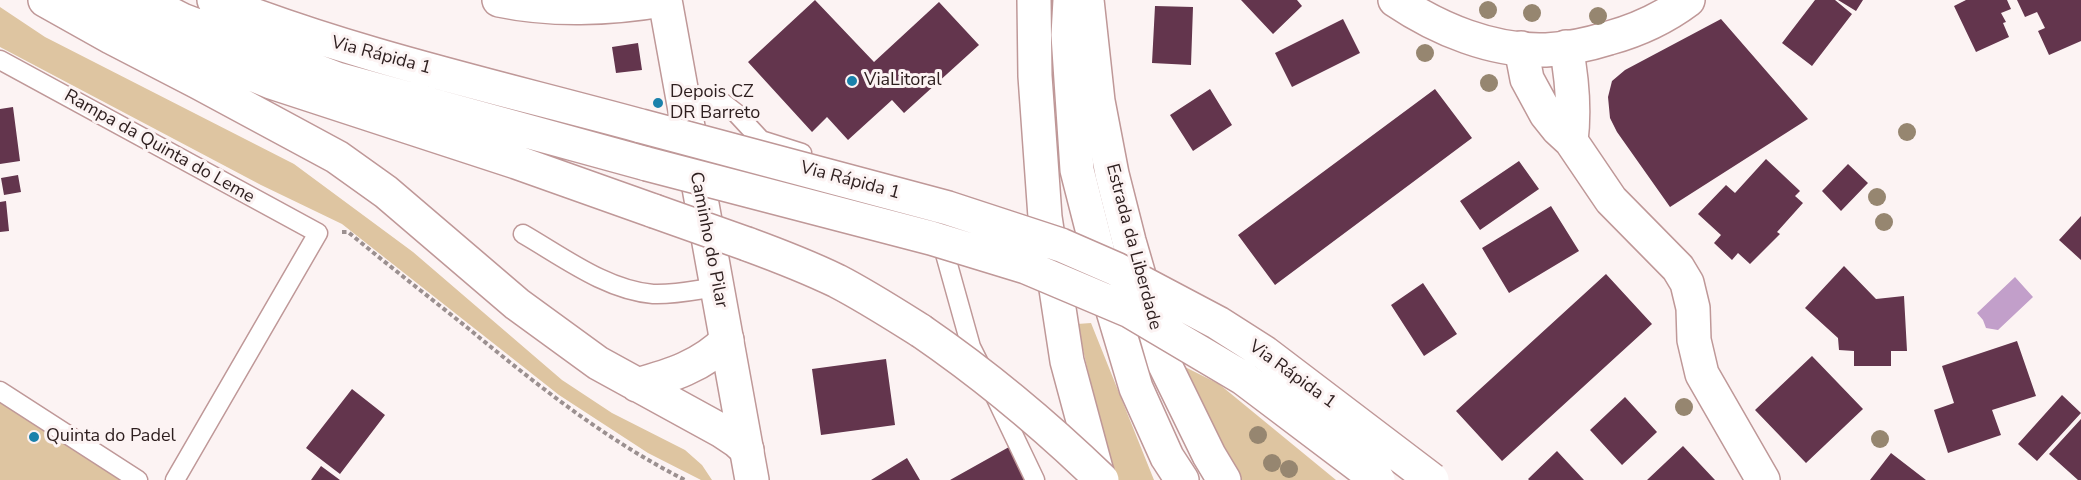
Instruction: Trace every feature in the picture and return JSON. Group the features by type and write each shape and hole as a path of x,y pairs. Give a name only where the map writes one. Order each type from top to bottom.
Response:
{"main road":[{"path":"45,0 337,157 386,192 518,304 598,363 722,430 737,441 749,465"},
{"path":"90,0 165,38 271,82 516,162 747,244 837,281 921,331 968,363 1056,435 1100,480"},
{"path":"143,0 182,20 337,79 647,164 931,238 1026,267 1130,311 1243,378 1378,480"},
{"name":"Via Rápida 1","path":"214,0 305,34 354,49 948,207 1061,244 1116,268 1218,323 1265,353 1432,480"},
{"path":"499,0 578,7 630,5 664,0"},
{"name":"Caminho do Pilar","path":"664,0 749,465"},
{"path":"1034,0 1035,76 1045,217 1067,361 1100,480"},
{"path":"1070,0 1068,35 1077,170 1113,311 1136,388 1167,457 1182,480"},
{"name":"Estrada da Liberdade","path":"1087,0 1098,101 1112,174 1165,365 1209,455 1224,480"},
{"path":"1395,0 1444,28 1484,42 1546,50 1594,43 1622,34 1655,22 1688,0"},
{"path":"1566,47 1572,85 1571,141"},
{"path":"1521,48 1527,79 1546,114 1571,141 1611,200 1678,268 1687,283 1693,308 1694,340 1702,374 1763,480"},
{"path":"637,385 672,374 707,358 727,340"}],"lane":[{"name":"Rampa da Quinta do Leme","path":"0,60 318,233"},
{"path":"683,104 710,101 723,104 736,113 761,140 928,193 971,347 1035,480"},
{"path":"175,480 318,233"},
{"path":"524,234 582,268 632,290 653,294 717,287"},
{"path":"0,392 138,480"}],"path":[{"path":"318,233 348,232 551,395 604,432 685,480"}],"shaded area":[{"path":"0,7 45,37 294,164 413,252 562,380 612,413 685,450 702,465 712,480 701,480 648,453 559,395 342,224 261,185 0,47"},
{"path":"2015,277 2033,297 1998,330 1986,328 1977,313"},
{"path":"1091,323 1154,480 1117,480 1102,431 1077,324"},
{"path":"1177,363 1219,384 1336,480 1227,480"},
{"name":"Quinta do Padel","path":"0,394 137,480 0,480"}],"building":[{"name":"ViaLitoral","path":"815,0 874,62 939,2 979,45 904,113 892,100 848,140 827,117 812,132 748,62"},
{"path":"1241,0 1297,0 1302,6 1273,34"},
{"path":"1815,0 1835,0 1852,14 1812,66 1782,43"},
{"path":"1838,0 1863,0 1856,11"},
{"path":"1966,0 2007,0 2011,9 2001,13 2006,22 2003,23 2009,37 1976,52 1954,6"},
{"path":"2017,0 2081,0 2081,41 2049,55 2038,31 2045,28 2037,12 2025,17"},
{"path":"1155,6 1193,7 1191,65 1152,63"},
{"path":"1343,19 1360,53 1292,87 1275,53"},
{"path":"1721,19 1808,119 1670,207 1617,132 1610,118 1608,97 1612,81 1625,70"},
{"path":"638,43 642,70 616,73 612,47"},
{"path":"1210,89 1232,125 1193,151 1170,115"},
{"path":"1435,89 1472,138 1275,285 1238,235"},
{"path":"13,107 20,161 0,164 0,109"},
{"path":"1766,159 1800,191 1795,196 1803,203 1777,232 1780,234 1750,264 1738,253 1732,260 1714,243 1721,235 1698,214 1726,185 1735,193"},
{"path":"1519,161 1539,189 1480,230 1460,201"},
{"path":"1848,164 1868,183 1841,211 1822,191"},
{"path":"18,175 21,192 4,195 1,178"},
{"path":"6,201 9,231 0,232 0,202"},
{"path":"1551,206 1579,251 1509,293 1482,248"},
{"path":"2081,216 2081,260 2059,240"},
{"path":"1844,266 1876,299 1904,296 1907,351 1891,351 1891,366 1854,366 1854,351 1839,350 1838,338 1805,308"},
{"path":"1606,274 1652,324 1502,461 1456,411"},
{"path":"1423,283 1457,334 1424,356 1391,305"},
{"path":"2017,341 2036,396 1992,410 2001,435 1948,453 1934,410 1954,403 1942,366"},
{"path":"1812,356 1863,409 1806,463 1755,410"},
{"path":"886,359 895,425 821,435 812,369"},
{"path":"352,389 385,415 340,474 306,448"},
{"path":"2062,395 2081,413 2037,461 2018,444"},
{"path":"1625,397 1657,432 1622,465 1590,430"},
{"path":"2081,419 2081,480 2078,480 2049,454"},
{"path":"1683,446 1715,480 1647,480"},
{"path":"1009,447 1027,480 950,480"},
{"path":"1557,451 1584,480 1528,479"},
{"path":"1891,453 1926,480 1870,480"},
{"path":"907,458 920,480 871,480"},
{"path":"321,466 340,480 311,480"}],"place":[{"name":"ViaLitoral","path":"852,81"},
{"name":"Depois CZ DR Barreto","path":"658,103"},
{"name":"Quinta do Padel","path":"34,437"}]}
